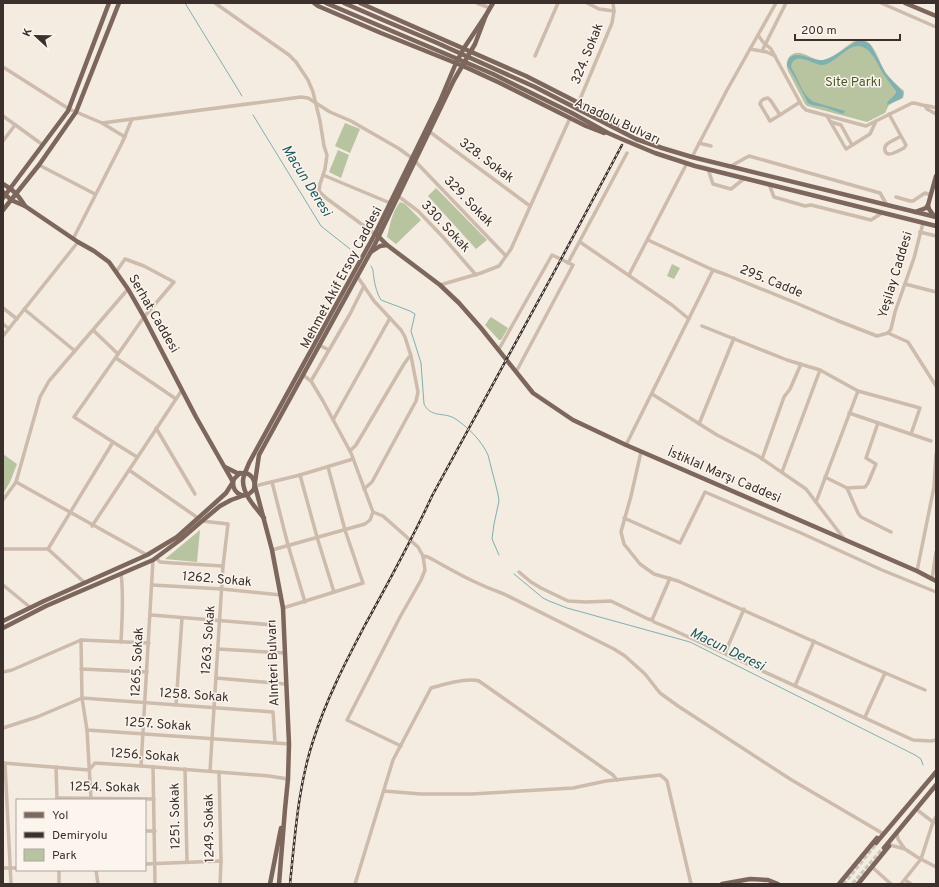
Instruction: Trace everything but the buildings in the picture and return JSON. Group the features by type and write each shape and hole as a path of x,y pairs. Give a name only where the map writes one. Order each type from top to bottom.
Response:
{"main road":[{"path":"4,195 11,188 68,111 109,3"},
{"path":"3,210 39,165 76,112 119,3"},
{"path":"314,3 381,33 464,66 598,131 624,140"},
{"name":"Anadolu Bulvarı","path":"326,3 493,74 624,140 655,153 708,169 936,226"},
{"name":"Anadolu Bulvarı","path":"344,3 496,68 636,139 692,157 935,216"},
{"path":"360,3 526,76 623,129 625,133"},
{"path":"486,15 493,3"},
{"path":"905,3 936,16"},
{"name":"Mehmet Akif Ersoy Caddesi","path":"246,495 243,482 249,463 333,310 398,196 456,63 486,15"},
{"name":"Mehmet Akif Ersoy Caddesi","path":"377,235 390,204 430,132 454,80 464,66 476,44 486,15"},
{"path":"436,55 441,50 443,43 442,39"},
{"path":"478,73 478,66 485,57"},
{"path":"915,212 926,208 928,205 936,176"},
{"name":"Serhat Caddesi","path":"3,184 11,188 25,206"},
{"name":"Serhat Caddesi","path":"4,195 25,206 109,262 128,289 144,317 196,417 233,482"},
{"path":"928,205 929,209 935,216"},
{"name":"İstiklal Marşı Caddesi","path":"377,235 387,245 440,285 471,315 533,393 573,420 641,452 846,540 934,580"},
{"path":"373,242 380,246"},
{"name":"Mehmet Akif Ersoy Caddesi","path":"255,486 260,455 370,253 373,242"},
{"path":"370,253 380,246 387,245"},
{"name":"Mehmet Akif Ersoy Caddesi","path":"233,482 249,463"},
{"path":"3,622 147,555 177,537 231,500 252,492 255,486 254,480 250,475 245,473 239,474 225,467"},
{"path":"3,628 34,612 155,559 180,540 226,493 233,482"},
{"name":"Alınteri Bulvarı","path":"233,482 236,492 246,495 264,518"},
{"name":"Alınteri Bulvarı","path":"255,486 272,550 283,608 289,744 288,779 280,884"},
{"path":"215,503 218,508"},
{"path":"147,555 155,559"},
{"path":"85,583 88,588"},
{"path":"31,608 34,612"},
{"path":"876,843 936,772"},
{"path":"884,848 936,785"},
{"name":"Alınteri Bulvarı","path":"270,884 285,809"},
{"path":"839,884 875,840 893,824"},
{"path":"858,884 890,845 898,831"},
{"path":"722,884 750,879 768,880 778,884"}],"street":[{"path":"215,3 289,55 296,62 308,80 313,92 327,155 319,191 326,198 377,235"},
{"path":"477,3 490,8"},
{"path":"535,56 558,3"},
{"path":"587,3 600,9 614,11 613,3"},
{"path":"692,157 727,90 776,3"},
{"path":"762,50 786,3"},
{"path":"881,3 936,27"},
{"name":"324. Sokak","path":"578,104 606,39 612,23 614,11"},
{"path":"758,35 771,49 802,106 806,110 866,126 912,103 936,108"},
{"path":"750,49 762,50 776,57"},
{"path":"3,73 4,68 69,109 102,123 125,137"},
{"name":"329. Sokak","path":"102,123 302,97 308,98 330,112 351,121 398,148 414,159 506,256"},
{"path":"780,115 768,98 760,101 760,104 770,121 780,115 800,102"},
{"path":"925,106 927,109 936,114"},
{"path":"889,114 906,145 892,154 886,153 884,149 886,145 901,136"},
{"path":"3,116 43,145"},
{"path":"827,116 846,149 870,134 876,121"},
{"path":"440,285 476,275 499,266 511,249 570,118"},
{"path":"73,239 125,137 132,119"},
{"path":"831,122 841,125 852,145"},
{"path":"3,141 16,125"},
{"name":"328. Sokak","path":"430,132 530,206"},
{"path":"699,142 711,146"},
{"path":"568,263 626,153"},
{"path":"730,166 749,156 880,193 887,205"},
{"path":"629,275 687,163"},
{"path":"39,165 96,194"},
{"path":"708,169 713,184 731,189 746,178"},
{"path":"323,175 390,204"},
{"path":"770,184 774,197 805,206 811,205 871,220 882,213"},
{"path":"896,197 912,201 925,193 931,195"},
{"name":"330. Sokak","path":"398,196 423,216 476,275"},
{"name":"Yeşilay Caddesi","path":"888,333 891,329 895,312 914,258 923,223"},
{"path":"920,232 936,236"},
{"name":"295. Cadde","path":"648,240 713,270 877,336 888,333"},
{"path":"3,336 78,242"},
{"path":"580,242 672,305 689,319"},
{"path":"499,349 552,255 573,265 516,372"},
{"path":"116,272 126,260 144,266 174,282 144,317 74,417 138,457"},
{"path":"626,445 713,270"},
{"path":"357,276 374,301 403,333 411,356 418,392 417,399 372,482 364,489"},
{"path":"905,284 936,292"},
{"path":"311,381 350,314 364,286"},
{"path":"3,500 16,482 40,396 50,381 128,289"},
{"path":"3,308 17,319"},
{"path":"24,309 75,351"},
{"path":"333,420 390,318"},
{"path":"3,324 9,329"},
{"path":"702,326 787,360 820,370 858,391 920,408 911,434"},
{"path":"93,330 117,356 176,399"},
{"path":"888,333 908,342 936,386"},
{"path":"699,424 734,338"},
{"path":"319,345 329,350"},
{"path":"350,451 356,445 404,364 411,356"},
{"path":"762,458 784,397 790,389 801,364"},
{"path":"782,472 820,370"},
{"path":"272,550 365,524 370,520 373,512 350,451 311,381 303,375"},
{"path":"92,526 182,390"},
{"path":"816,502 858,391"},
{"path":"652,394 717,435 762,458 806,489 846,540"},
{"path":"849,413 931,442"},
{"path":"825,477 847,488 865,487 876,464 866,458 878,423"},
{"path":"156,428 195,494"},
{"path":"48,549 113,442"},
{"path":"641,452 631,496 620,532 624,544 640,564 654,574 670,578 744,609 925,690"},
{"path":"916,571 934,487 936,454"},
{"path":"255,486 300,475 353,459"},
{"path":"283,608 363,583 345,530 328,467"},
{"path":"129,470 200,520"},
{"path":"300,475 334,592"},
{"path":"16,482 92,526 147,555"},
{"path":"272,482 288,545 305,602"},
{"path":"847,488 859,516 892,532"},
{"path":"624,518 680,543 705,492 882,570 936,592"},
{"path":"931,502 936,503"},
{"path":"373,512 383,516 418,547 422,556 424,570 421,580 400,617 347,720 401,746"},
{"name":"1263. Sokak","path":"200,520 228,524 223,566 210,771"},
{"path":"3,549 48,549 85,583"},
{"path":"934,580 936,552"},
{"path":"422,556 428,557 467,579 504,594 614,649 636,665 660,693 678,706 790,779 882,833"},
{"path":"155,559 160,562 223,566"},
{"name":"1265. Sokak","path":"141,766 152,585 155,559"},
{"path":"519,572 541,588 568,601 611,601 913,740 936,740"},
{"path":"120,642 122,602 121,574"},
{"path":"652,620 670,578"},
{"path":"3,585 31,608"},
{"name":"1262. Sokak","path":"152,585 222,589 281,595"},
{"path":"724,654 744,609"},
{"path":"151,616 274,625 275,653"},
{"path":"176,705 182,618"},
{"path":"81,640 82,698 87,730 91,799"},
{"path":"3,672 12,670 81,640 149,643"},
{"path":"795,686 814,641"},
{"path":"218,649 285,653"},
{"path":"81,669 147,672"},
{"path":"865,717 885,673"},
{"path":"216,678 286,684"},
{"path":"355,884 393,760 431,688 448,683 475,680 481,682 566,741 613,775 617,780"},
{"path":"3,728 37,717 82,698"},
{"name":"1258. Sokak","path":"82,698 273,712 275,744"},
{"name":"1257. Sokak","path":"87,730 289,744"},
{"path":"4,763 11,884"},
{"name":"1256. Sokak","path":"4,763 89,770 95,763 210,771 288,779"},
{"path":"56,767 57,799"},
{"path":"153,767 155,884"},
{"name":"1251. Sokak","path":"185,769 187,862"},
{"name":"1249. Sokak","path":"219,772 221,860 220,884"},
{"path":"384,790 421,794 465,794 573,788 606,781 658,775 666,780 691,884"},
{"name":"1254. Sokak","path":"57,799 154,799"},
{"path":"916,809 934,822"},
{"path":"901,884 921,859 936,817"},
{"path":"146,831 154,831"},
{"path":"898,831 898,839 905,849"},
{"path":"890,845 905,849 936,867"},
{"path":"146,864 221,860"},
{"path":"872,867 891,884"},
{"path":"3,868 16,868"},
{"path":"59,871 59,884"},
{"path":"96,871 98,884"},
{"path":"905,880 911,884"}],"green space":[{"name":"Site Parkı","path":"858,39 864,40 872,47 886,73 904,91 903,98 889,105 885,113 867,122 807,106 788,71 787,63 790,56 794,53 802,53 815,59 823,60 837,54"},
{"path":"345,123 360,129 350,153 335,146"},
{"path":"338,150 349,155 341,178 329,172"},
{"path":"436,188 487,240 476,249 428,196"},
{"path":"400,202 405,204 421,220 396,244 387,237 393,214"},
{"path":"672,264 680,268 674,279 667,276"},
{"path":"491,317 508,328 501,340 499,340 485,325"},
{"path":"3,454 17,464 10,482 3,494"},
{"path":"200,530 197,562 165,559"}],"water":[{"path":"857,41 864,41 870,44 886,74 903,92 903,97 887,105 896,91 887,80 870,52 863,47 858,46 853,47 823,65 819,65 801,58 793,61 791,66 792,69 806,96 814,102 845,111 843,114 808,103 787,65 789,59 792,56 797,55 824,60 837,54"}],"waterway":[{"name":"Macun Deresi","path":"185,3 242,96"},
{"name":"Macun Deresi","path":"253,115 321,226 350,249"},
{"name":"Macun Deresi","path":"371,266 376,290 381,300 415,314 411,331 421,363 424,404 430,411 450,416 464,425 474,434 488,455 499,501 492,539 499,555"},
{"name":"Macun Deresi","path":"514,574 543,598 567,608 690,642 915,755 921,759 923,765"}],"tunnel":[{"path":"843,884 876,843"},
{"path":"853,884 884,848"}],"railway":[{"path":"290,884 300,794 308,758 318,726 336,682 432,496 622,145"}]}
